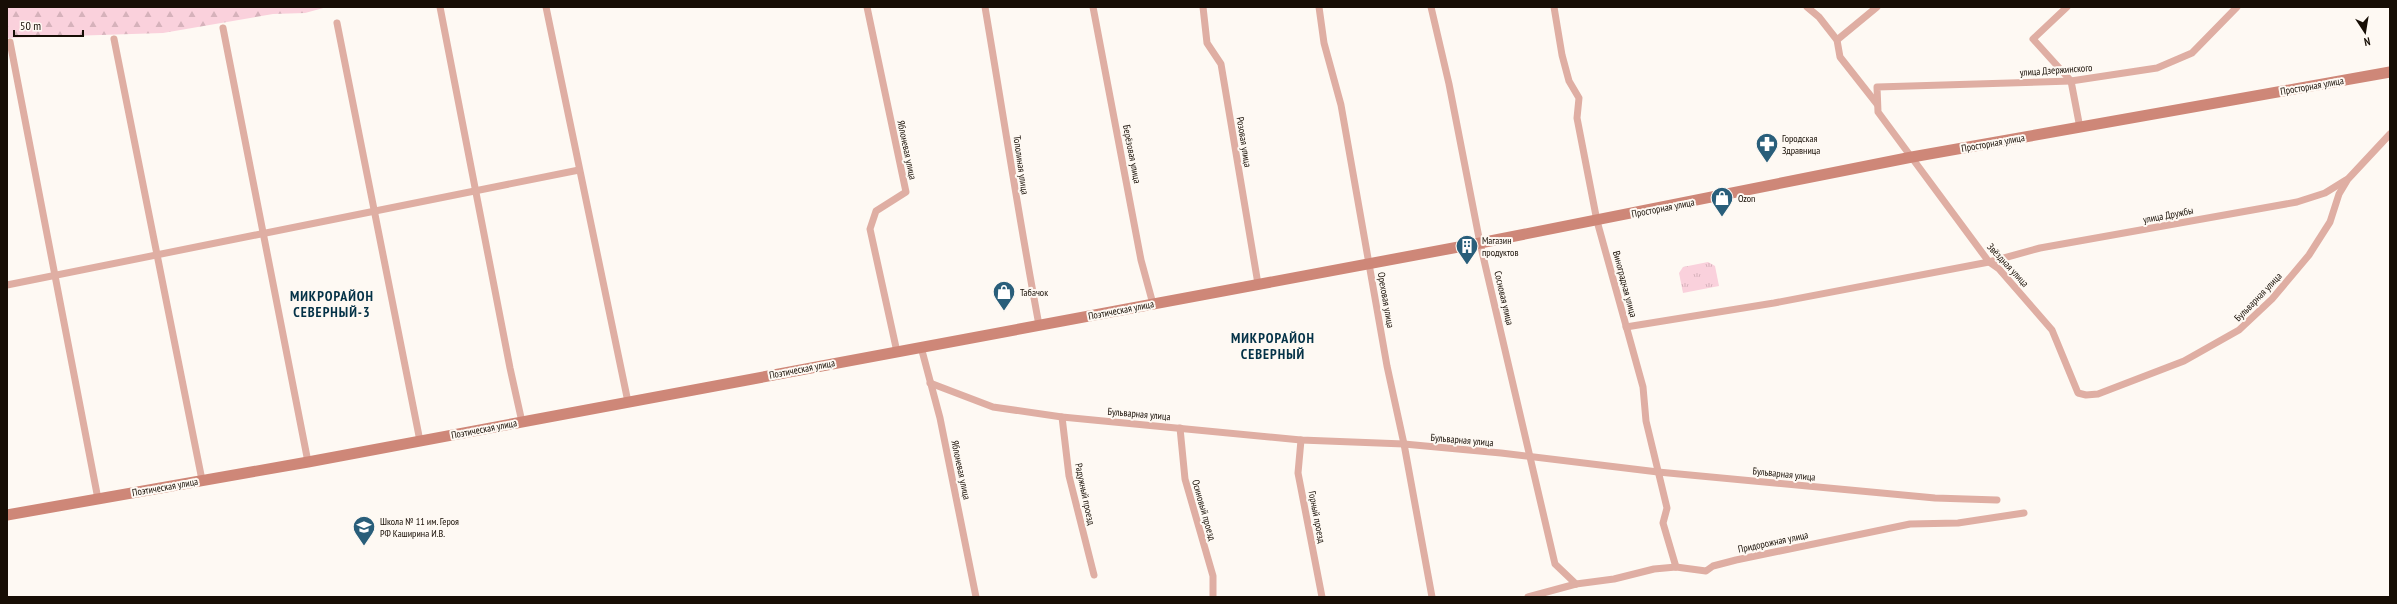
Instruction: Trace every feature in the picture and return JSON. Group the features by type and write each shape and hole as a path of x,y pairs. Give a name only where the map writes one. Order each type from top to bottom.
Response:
{"street":[{"path":"440,7 510,368 522,422"},
{"path":"546,7 628,402"},
{"name":"Яблоневая улица","path":"867,7 906,192 876,211 870,228 897,352"},
{"name":"Тополиная улица","path":"985,7 1014,172 1017,206 1039,325"},
{"name":"Берёзовая улица","path":"1093,7 1141,260 1153,304"},
{"name":"Розовая улица","path":"1203,7 1207,43 1221,64 1258,284"},
{"name":"Ореховая улица","path":"1319,7 1324,43 1341,105 1387,366 1404,444 1432,597"},
{"name":"Сосновая улица","path":"1431,7 1449,84 1480,243 1555,564 1576,584"},
{"name":"Виноградная улица","path":"1554,7 1563,61 1569,81 1579,98 1577,118 1597,221 1643,387 1646,421 1667,508 1663,523 1676,567"},
{"path":"1807,7 1818,16 1837,40 1840,57 1877,104"},
{"path":"1837,40 1877,7"},
{"path":"2067,7 2033,39 2071,81 2080,128"},
{"name":"улица Дзержинского","path":"1877,104 1877,87 2071,81 2157,68 2192,54 2237,7"},
{"path":"337,23 420,441"},
{"path":"223,28 308,462"},
{"path":"114,39 202,480"},
{"path":"10,42 98,499"},
{"name":"Просторная улица","path":"1597,221 1912,157 2390,72"},
{"name":"Звёздная улица","path":"1877,104 1878,112 1989,262 1999,269 2052,330 2078,393"},
{"name":"Бульварная улица","path":"2078,393 2086,395 2098,394 2184,361 2239,330 2272,299 2309,255 2330,222 2340,194 2348,179 2390,134"},
{"path":"7,285 263,234 373,210 579,170"},
{"name":"улица Дружбы","path":"1626,327 1774,303 1989,262 2040,248 2297,202 2325,193 2348,179"},
{"name":"Поэтическая улица","path":"7,515 308,462 1597,221"},
{"name":"Яблоневая улица","path":"921,347 940,418 976,597"},
{"name":"Бульварная улица","path":"930,382 994,408 1062,417 1301,440 1404,444 1658,472 1935,498 1997,500"},
{"name":"Радужный проезд","path":"1062,417 1069,476 1094,575"},
{"name":"Осиновый проезд","path":"1180,428 1185,480 1213,576 1213,597"},
{"name":"Горный проезд","path":"1301,440 1298,473 1322,597"},
{"name":"Придорожная улица","path":"1528,597 1576,584 1676,567 1706,571 1713,566 1736,560 1910,524 1958,523 2024,513"}],"green space":[{"path":"7,7 327,7 305,13 273,14 163,33 7,38"},
{"path":"1708,262 1715,266 1719,286 1683,293 1679,273 1683,267"}],"place":[{"name":"Городская Здравница","path":"1767,164"},
{"name":"Ozon","path":"1722,218"},
{"name":"Магазин продуктов","path":"1467,266"},
{"name":"Табачок","path":"1004,312"},
{"name":"Школа № 11 им. Героя РФ Каширина И.В.","path":"364,546"}],"district":[{"name":"МИКРОРАЙОН СЕВЕРНЫЙ-3","path":"332,304"},
{"name":"МИКРОРАЙОН СЕВЕРНЫЙ","path":"1273,346"}]}
